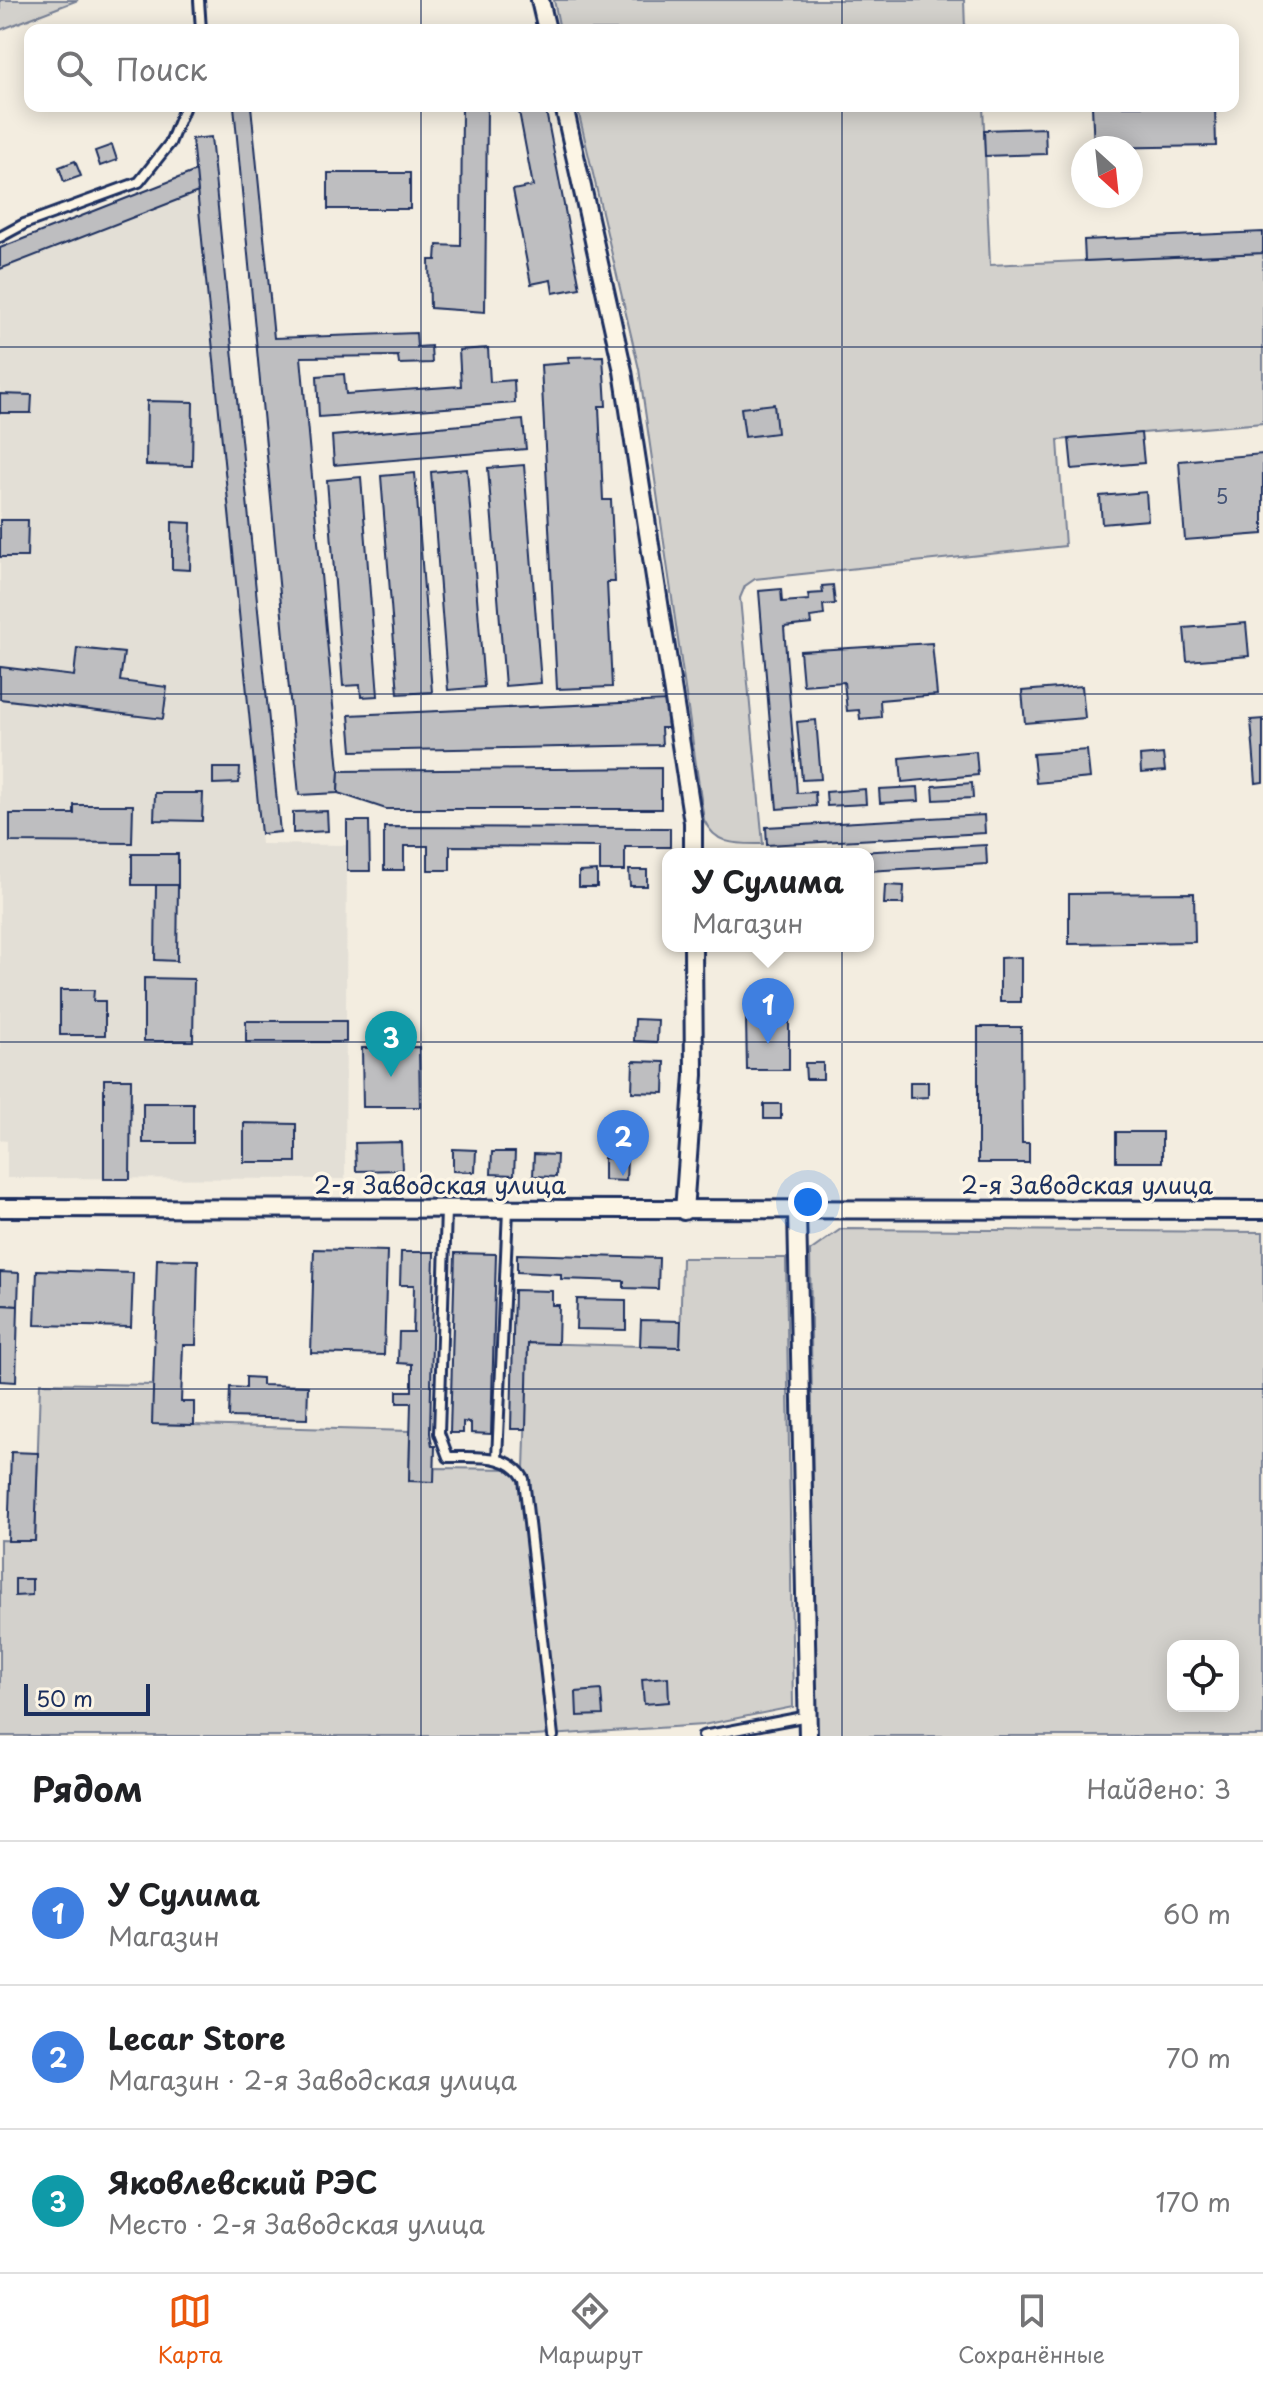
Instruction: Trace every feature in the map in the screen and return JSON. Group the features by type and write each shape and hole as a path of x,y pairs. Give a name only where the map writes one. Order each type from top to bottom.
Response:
{"street":[{"path":"540,0 546,24"},
{"path":"565,112 623,371 693,822 693,848"},
{"path":"684,1211 694,1075 693,952"},
{"name":"2-я Заводская улица","path":"0,1208 1263,1210"},
{"path":"797,1211 808,1736"}],"lane":[{"path":"199,0 201,24"},
{"path":"0,237 24,224 139,182 170,143 183,112"},
{"path":"446,1210 439,1433 448,1457 497,1459 517,1466 524,1479 553,1736"},
{"path":"497,1459 508,1210"},
{"path":"703,1736 809,1716"}],"shaded area":[{"path":"0,0 78,0 0,30"},
{"path":"554,0 964,0 965,24 559,24"},
{"path":"578,112 983,112 990,265 1263,253 1263,423 1058,440 1065,546 755,579 745,586 740,598 763,844 728,842 715,835 704,820 639,369"},
{"path":"198,192 261,844 347,845 345,1179 7,1178 7,1141 0,1140 0,269"},
{"path":"841,1229 1263,1232 1263,1736 816,1736 810,1251"},
{"path":"682,1258 786,1258 793,1707 703,1725 534,1736 0,1736 0,1540 35,1541 40,1383 153,1385 153,1424 410,1431 409,1481 434,1468 524,1469 528,1343 680,1347"}],"building":[{"path":"235,112 252,112 274,338 416,333 417,347 431,346 432,363 399,364 398,356 301,357 339,771 338,793 299,795"},
{"path":"462,112 487,112 485,312 430,308 429,260 436,260 437,245 461,246"},
{"path":"519,112 546,112 580,288 553,293 551,280 531,284 513,190 533,186"},
{"path":"1092,112 1215,112 1216,146 1143,147 1143,136 1093,136"},
{"path":"1045,128 1046,154 985,156 984,130"},
{"path":"211,137 280,832 261,834 192,139"},
{"path":"112,145 117,160 100,166 95,151"},
{"path":"75,161 81,176 64,182 59,167"},
{"path":"196,171 198,192 0,269 0,248"},
{"path":"328,173 410,173 410,209 328,209"},
{"path":"1263,232 1263,253 1085,261 1084,240"},
{"path":"488,348 490,382 514,380 515,403 319,417 317,376 344,374 346,394 461,386 459,350"},
{"path":"603,356 606,406 599,406 603,500 611,500 615,582 607,582 612,687 557,689 541,365 569,363 568,357"},
{"path":"0,394 32,395 31,413 0,413"},
{"path":"147,401 193,402 192,466 146,465"},
{"path":"774,404 777,433 745,437 741,408"},
{"path":"523,420 526,449 334,465 332,436"},
{"path":"1141,433 1144,463 1072,469 1069,439"},
{"path":"1263,454 1263,534 1185,540 1179,461"},
{"path":"524,465 541,683 505,686 488,468"},
{"path":"467,469 484,687 448,690 431,472"},
{"path":"415,473 432,692 398,694 381,476"},
{"path":"361,477 378,696 361,697 360,685 343,686 327,480"},
{"path":"1146,492 1148,520 1102,524 1100,496"},
{"path":"0,520 28,520 27,557 0,557"},
{"path":"172,522 191,523 190,570 172,569"},
{"path":"833,585 835,604 823,605 824,615 810,617 811,624 784,627 797,793 815,792 816,806 777,809 759,591 781,589 782,602 809,600 808,594 823,593 822,586"},
{"path":"1246,623 1249,656 1187,661 1184,628"},
{"path":"932,643 937,695 880,700 881,717 860,719 859,710 847,711 844,682 803,685 800,651"},
{"path":"77,648 124,653 120,681 167,687 163,719 0,699 0,667 74,676"},
{"path":"1082,686 1085,718 1025,723 1022,691"},
{"path":"666,701 668,728 661,728 662,745 352,751 349,715"},
{"path":"1263,719 1263,782 1256,783 1251,720"},
{"path":"816,720 821,779 802,780 797,722"},
{"path":"1087,750 1090,778 1036,783 1033,754"},
{"path":"976,751 978,775 902,782 900,758"},
{"path":"1163,754 1165,771 1141,773 1140,756"},
{"path":"213,768 240,768 239,783 213,784"},
{"path":"661,768 661,809 386,809 338,793 339,771"},
{"path":"972,783 973,798 934,800 933,786"},
{"path":"918,787 919,801 880,803 879,789"},
{"path":"865,789 866,804 827,806 826,792"},
{"path":"155,793 203,793 202,821 154,820"},
{"path":"74,805 133,805 132,843 10,842 10,814 74,814"},
{"path":"327,811 328,831 293,833 293,812"},
{"path":"984,815 985,833 767,845 766,827"},
{"path":"347,821 369,821 370,871 347,871"},
{"path":"384,827 670,828 670,847 625,847 625,871 600,871 600,847 450,846 450,870 428,870 428,846 404,846 404,870 384,870"},
{"path":"986,845 987,864 874,871 874,851"},
{"path":"132,854 178,854 178,885 132,885"},
{"path":"629,870 647,870 647,886 630,886"},
{"path":"597,871 597,887 579,887 579,872"},
{"path":"156,885 178,885 177,961 155,960"},
{"path":"885,885 904,886 903,904 884,904"},
{"path":"1194,893 1195,942 1069,944 1069,894"},
{"path":"1021,957 1021,1002 1000,1002 1000,958"},
{"path":"144,978 194,979 193,1041 144,1041"},
{"path":"60,990 94,990 93,1001 105,1001 105,1035 60,1035"},
{"path":"746,1018 789,1018 789,1070 747,1070"},
{"path":"635,1019 658,1020 657,1042 634,1041"},
{"path":"246,1021 346,1021 346,1042 246,1042"},
{"path":"978,1027 1021,1027 1022,1143 1029,1143 1029,1163 978,1163"},
{"path":"419,1047 420,1107 363,1107 362,1048"},
{"path":"633,1061 665,1062 664,1093 632,1092"},
{"path":"805,1063 823,1063 823,1079 806,1079"},
{"path":"104,1079 131,1079 130,1179 104,1179"},
{"path":"910,1082 928,1082 928,1097 910,1098"},
{"path":"143,1103 193,1103 193,1143 143,1143"},
{"path":"764,1104 781,1104 781,1119 764,1119"},
{"path":"244,1123 296,1124 296,1162 244,1162"},
{"path":"1116,1132 1162,1132 1162,1162 1116,1162"},
{"path":"401,1142 402,1170 356,1171 355,1143"},
{"path":"453,1149 476,1150 475,1172 453,1171"},
{"path":"492,1152 515,1152 514,1175 491,1174"},
{"path":"534,1154 557,1155 556,1177 533,1176"},
{"path":"604,1158 627,1159 626,1181 604,1180"},
{"path":"314,1249 387,1251 384,1355 311,1353"},
{"path":"401,1252 434,1252 430,1433 432,1446 435,1446 434,1482 409,1481 411,1403 397,1403 397,1391 412,1391 412,1364 398,1363 399,1332 413,1332 414,1285 400,1285"},
{"path":"455,1253 496,1254 491,1434 471,1433 471,1423 463,1422 463,1433 450,1433"},
{"path":"517,1254 659,1258 658,1289 624,1288 624,1281 561,1279 561,1274 517,1272"},
{"path":"157,1259 198,1260 196,1345 183,1345 181,1402 194,1402 194,1425 152,1424"},
{"path":"37,1270 133,1273 131,1327 35,1325"},
{"path":"0,1272 19,1273 18,1306 0,1305"},
{"path":"514,1290 552,1291 552,1305 559,1305 558,1344 528,1343 526,1429 511,1429"},
{"path":"577,1299 626,1300 626,1330 576,1329"},
{"path":"0,1305 18,1306 16,1382 0,1381"},
{"path":"641,1320 681,1321 680,1347 640,1346"},
{"path":"246,1377 262,1378 262,1385 308,1386 307,1419 229,1417 230,1387 246,1388"},
{"path":"11,1452 38,1453 35,1541 8,1541"},
{"path":"15,1579 32,1579 32,1595 15,1596"},
{"path":"668,1677 669,1702 644,1704 642,1679"},
{"path":"601,1690 603,1715 577,1716 576,1692"}],"place":[{"name":"У Сулима","path":"768,1044"},
{"name":"Яковлевский РЭС","path":"391,1077"},
{"name":"Lecar Store","path":"623,1176"}]}
